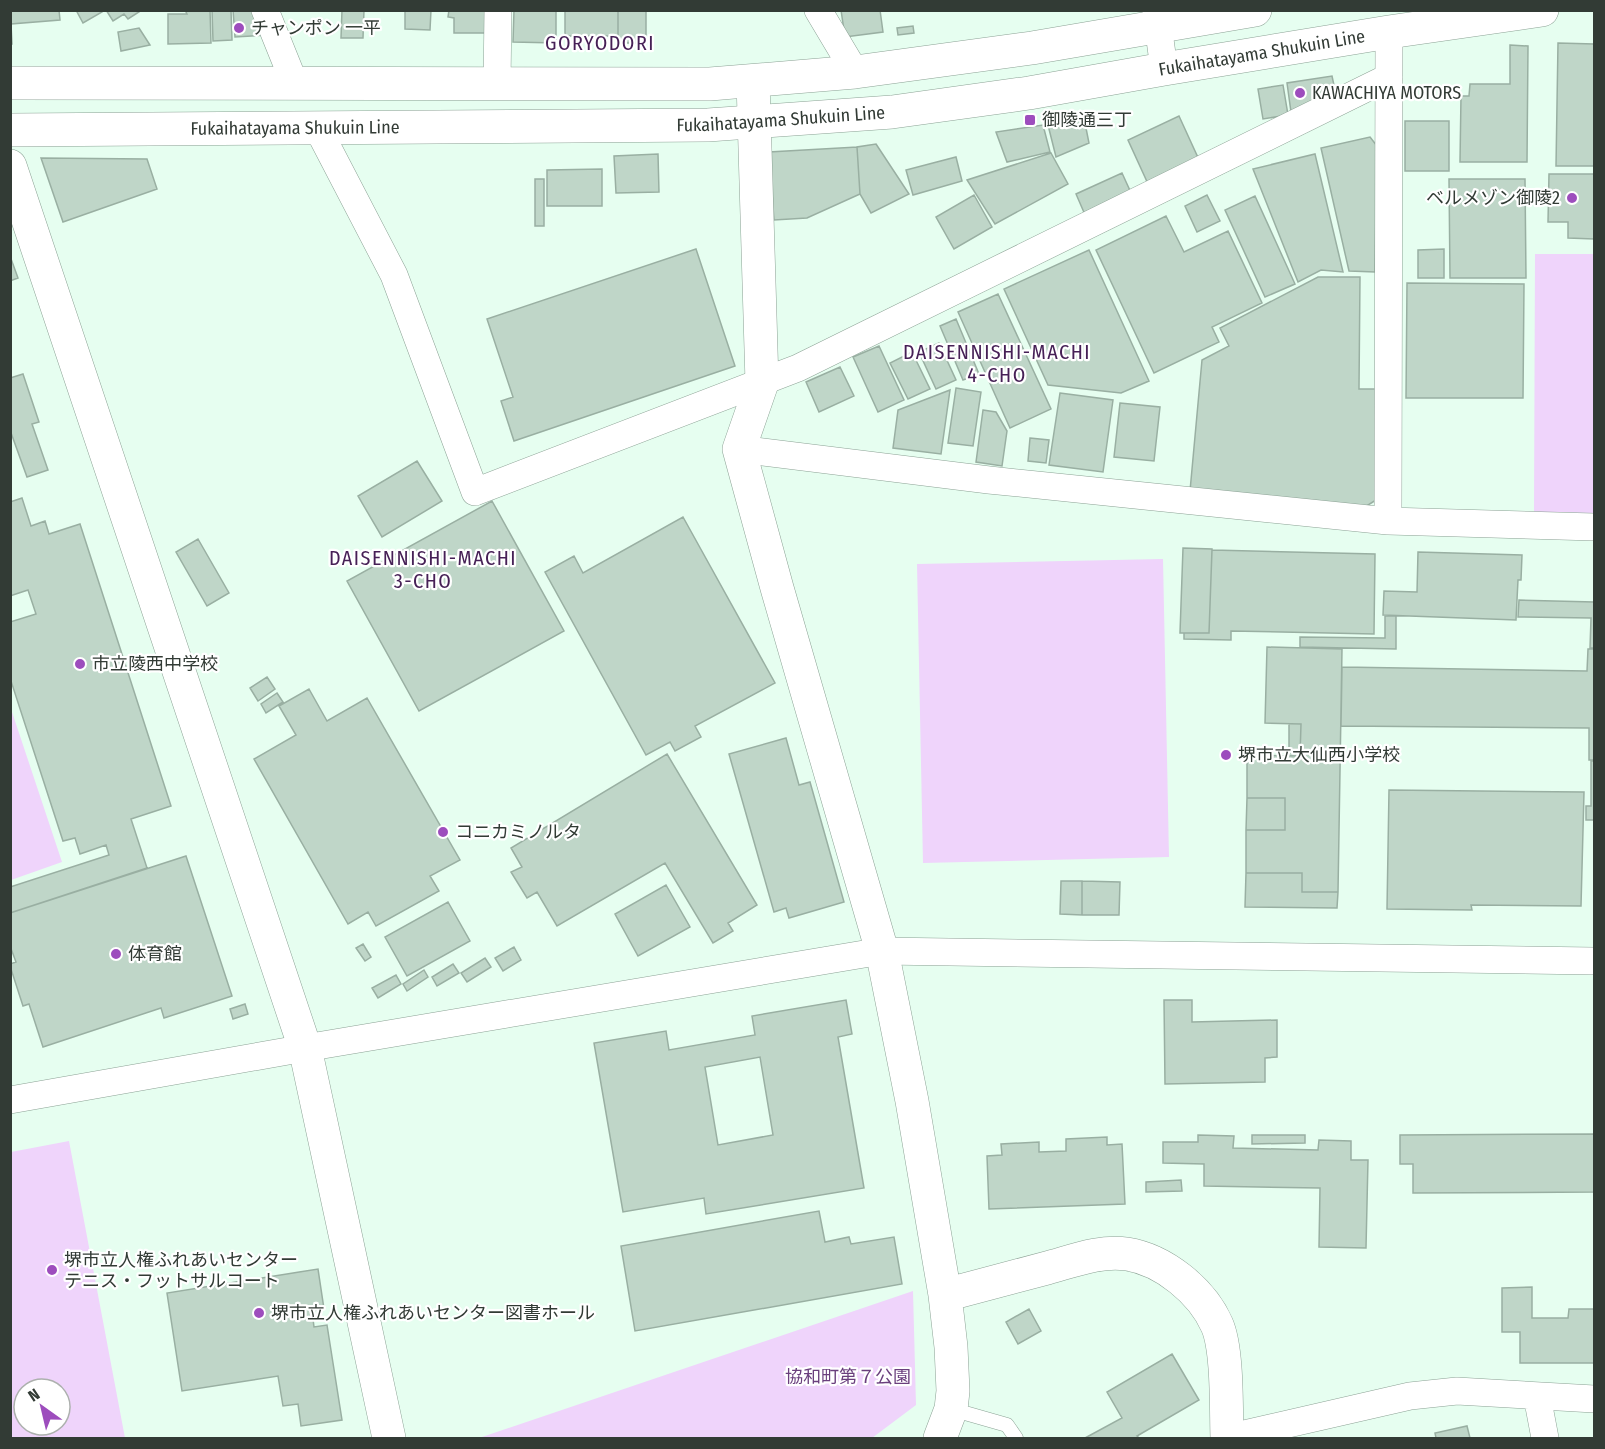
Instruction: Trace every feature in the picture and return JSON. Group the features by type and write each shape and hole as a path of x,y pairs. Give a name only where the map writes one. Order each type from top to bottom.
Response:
{"street":[{"path":"264,10 294,82"},
{"path":"497,84 498,10"},
{"path":"818,10 855,72"},
{"path":"10,83 698,84 753,81 855,72 1032,48 1157,18 1255,10"},
{"name":"Fukaihatayama Shukuin Line","path":"10,129 755,123 892,112 1029,93 1164,69 1542,10"},
{"path":"1157,18 1164,69"},
{"path":"1388,521 1389,33"},
{"path":"317,127 394,275 475,492 798,368 1389,77"},
{"path":"753,81 762,383 739,448 882,951 912,1101 945,1295 953,1391 945,1424"},
{"path":"10,166 305,1048 389,1438"},
{"path":"739,448 989,480 1388,521 1594,527"},
{"path":"10,1100 882,951 1594,961"},
{"path":"945,1295 1100,1254 1126,1254 1152,1261 1180,1279 1203,1302 1218,1326 1223,1354 1227,1438 1410,1396 1457,1391 1594,1399"},
{"path":"1537,1396 1545,1438"}],"lane":[{"path":"945,1424 1007,1425 1016,1438"}],"green space":[{"path":"1535,254 1594,254 1594,513 1534,512"},
{"path":"1163,559 1169,857 923,863 917,564"},
{"path":"10,706 62,862 11,880 10,880"},
{"name":"堺市立人権ふれあいセンター テニス・フットサルコート","path":"69,1141 125,1438 11,1438 11,1152"},
{"name":"協和町第７公園","path":"913,1291 916,1405 872,1438 479,1438"}],"building":[{"path":"10,10 59,10 60,20 11,24 12,44 10,44"},
{"path":"76,10 101,10 102,12 83,23"},
{"path":"106,10 142,10 128,19 124,14 113,21"},
{"path":"185,10 210,10 211,43 168,44 168,14 187,14"},
{"path":"212,10 231,10 232,40 213,41"},
{"path":"233,10 256,10 266,35 235,37"},
{"path":"342,10 364,10 363,38 341,38"},
{"path":"405,10 431,10 430,30 405,29"},
{"path":"449,10 485,10 485,33 454,33 454,18 448,17"},
{"path":"514,10 556,10 556,43 513,42"},
{"path":"565,10 618,10 618,36 565,36"},
{"path":"618,10 646,10 646,43 618,43"},
{"path":"841,10 880,10 883,32 845,37"},
{"path":"913,26 914,33 898,35 897,28"},
{"path":"139,28 150,45 121,51 118,32"},
{"path":"1558,43 1594,44 1594,166 1556,166"},
{"path":"1510,45 1528,46 1527,162 1460,162 1461,96 1469,96 1470,84 1510,84"},
{"path":"1332,76 1335,90 1291,112 1287,83"},
{"path":"1283,85 1288,115 1263,119 1258,89"},
{"path":"1179,116 1200,162 1149,186 1128,140"},
{"path":"1084,118 1089,143 1056,157 1048,125"},
{"path":"1405,121 1449,121 1449,171 1405,171"},
{"path":"1043,125 1050,152 1007,162 996,132"},
{"path":"1370,137 1377,146 1375,272 1349,271 1321,148"},
{"path":"876,144 909,194 871,213 860,194 857,147"},
{"path":"857,147 860,194 807,218 774,220 769,152"},
{"path":"1051,153 1068,184 995,224 967,180"},
{"path":"658,154 659,192 616,193 614,156"},
{"path":"1315,154 1343,272 1321,270 1298,282 1253,169"},
{"path":"956,157 962,181 913,195 906,170"},
{"path":"41,158 147,159 157,189 63,222"},
{"path":"602,169 602,206 547,206 547,170"},
{"path":"1122,173 1132,195 1086,217 1076,194"},
{"name":"ベルメゾン御陵2","path":"1549,174 1594,174 1594,239 1568,238 1568,222 1548,222"},
{"path":"535,179 544,179 544,226 535,226"},
{"path":"1449,179 1525,179 1526,278 1450,278"},
{"path":"974,195 992,227 954,249 936,217"},
{"path":"1207,195 1220,221 1197,232 1185,206"},
{"path":"1255,196 1295,284 1265,297 1225,210"},
{"path":"1166,216 1184,252 1228,231 1262,303 1212,327 1219,342 1154,373 1096,250"},
{"path":"696,249 735,366 514,441 501,401 513,397 487,319"},
{"path":"1444,249 1444,278 1418,278 1418,250"},
{"path":"1089,250 1149,381 1121,393 1048,385 1004,289"},
{"path":"10,256 18,278 10,281"},
{"path":"1318,277 1360,277 1359,389 1376,389 1376,500 1365,507 1190,491 1202,360 1229,346 1220,328"},
{"path":"1407,283 1524,284 1523,398 1406,398"},
{"path":"998,294 1051,409 1010,428 958,312"},
{"path":"956,319 979,374 963,380 940,326"},
{"path":"939,343 956,380 936,389 919,352"},
{"path":"879,346 904,400 878,412 853,357"},
{"path":"912,352 930,389 908,399 890,363"},
{"path":"840,367 854,396 819,412 806,382"},
{"path":"23,374 39,422 32,424 48,470 27,477 10,430 10,378"},
{"path":"956,388 981,392 973,446 948,443"},
{"path":"950,390 941,454 893,448 898,410"},
{"path":"1060,393 1113,400 1103,472 1049,465"},
{"path":"1120,403 1160,407 1154,461 1114,457"},
{"path":"983,410 996,412 1007,431 1002,466 976,462"},
{"path":"1030,438 1049,440 1046,463 1028,461"},
{"path":"417,461 442,501 382,537 358,496"},
{"path":"22,498 31,526 45,521 49,534 80,524 171,806 131,819 147,868 10,913 10,887 109,855 106,845 80,854 75,838 63,841 10,678 10,622 36,614 28,590 10,596 10,502"},
{"path":"492,501 564,631 419,711 347,581"},
{"path":"683,517 775,683 695,726 701,737 675,751 670,742 646,755 545,572 574,556 583,573"},
{"path":"198,539 229,593 207,606 176,552"},
{"path":"1183,548 1212,549 1209,633 1180,633"},
{"path":"1212,550 1375,554 1374,634 1231,631 1231,640 1184,639 1184,633 1209,633"},
{"path":"1418,552 1522,555 1516,620 1383,615 1384,591 1417,592"},
{"path":"1519,600 1594,602 1594,648 1590,648 1591,618 1518,617"},
{"path":"1385,616 1396,616 1396,649 1300,647 1300,637 1385,638"},
{"path":"1267,647 1342,649 1338,892 1302,892 1302,873 1246,873 1246,830 1285,830 1285,798 1247,798 1247,755 1300,756 1301,724 1265,723"},
{"path":"1588,649 1594,649 1594,760 1589,760 1589,728 1341,726 1342,667 1587,671"},
{"path":"267,677 275,689 258,701 250,688"},
{"path":"309,689 327,721 367,698 460,860 430,876 439,891 376,926 368,912 348,924 254,759 296,735 279,706"},
{"path":"277,693 283,702 266,713 261,704"},
{"path":"1289,724 1301,724 1300,756 1289,756"},
{"path":"786,738 799,785 810,782 844,902 789,918 786,908 774,912 729,754"},
{"path":"667,754 757,905 728,923 733,931 713,943 665,863 557,926 537,892 527,898 511,872 522,867 511,848"},
{"path":"1591,761 1594,761 1594,820 1586,820 1586,806 1591,806"},
{"path":"1389,790 1584,792 1581,906 1471,905 1472,910 1387,909"},
{"path":"1247,798 1285,798 1285,830 1246,830"},
{"name":"体育館","path":"186,856 232,996 164,1018 161,1008 43,1047 29,1004 23,1006 10,966 16,962 10,946 10,913"},
{"path":"1246,873 1302,873 1302,892 1338,892 1337,908 1245,907"},
{"path":"1061,881 1082,881 1082,915 1060,914"},
{"path":"1082,881 1120,882 1119,915 1082,915"},
{"path":"666,885 690,927 638,956 615,914"},
{"path":"448,902 470,941 407,976 385,937"},
{"path":"363,944 371,957 365,961 356,948"},
{"path":"514,947 521,960 503,971 495,958"},
{"path":"485,958 491,967 467,982 461,973"},
{"path":"453,964 459,973 437,986 432,977"},
{"path":"424,970 428,977 407,991 403,984"},
{"path":"396,975 401,984 378,998 372,988"},
{"path":"846,1000 852,1034 838,1037 864,1188 706,1214 704,1198 623,1212 594,1043 666,1031 669,1050 755,1035 752,1016","holes":["760,1057 773,1135 718,1145 705,1067"]},
{"path":"1164,1000 1192,1000 1192,1022 1277,1020 1277,1057 1265,1058 1265,1082 1165,1084"},
{"path":"245,1004 248,1014 233,1019 230,1009"},
{"path":"1594,1134 1594,1192 1413,1193 1413,1164 1400,1164 1400,1135"},
{"path":"1198,1135 1234,1136 1233,1148 1318,1150 1319,1140 1351,1141 1351,1160 1368,1160 1366,1248 1319,1247 1320,1188 1204,1186 1204,1164 1163,1163 1163,1142 1198,1142"},
{"path":"1252,1135 1305,1135 1305,1143 1252,1144"},
{"path":"1107,1137 1107,1145 1122,1144 1125,1204 989,1209 987,1156 1002,1155 1001,1144 1039,1142 1039,1152 1066,1151 1066,1139"},
{"path":"1181,1180 1182,1191 1146,1192 1146,1182"},
{"path":"819,1211 825,1242 849,1237 851,1244 894,1237 902,1284 635,1331 621,1246"},
{"path":"318,1269 324,1309 312,1311 314,1327 327,1325 342,1420 301,1426 298,1404 283,1406 278,1376 182,1391 167,1293"},
{"path":"1532,1287 1532,1318 1568,1318 1569,1309 1594,1309 1594,1363 1520,1363 1520,1332 1502,1332 1502,1288"},
{"path":"1029,1309 1041,1331 1018,1344 1006,1322"},
{"path":"1172,1354 1199,1400 1137,1436 1139,1438 1085,1438 1122,1418 1107,1392"},
{"path":"1467,1426 1470,1438 1436,1438 1435,1433"}],"place":[{"name":"チャンポン 一平","path":"239,28"},
{"name":"KAWACHIYA MOTORS","path":"1300,93"},
{"name":"御陵通三丁","path":"1030,120"},
{"name":"ベルメゾン御陵2","path":"1572,198"},
{"name":"市立陵西中学校","path":"80,664"},
{"name":"堺市立大仙西小学校","path":"1226,755"},
{"name":"コニカミノルタ","path":"443,832"},
{"name":"体育館","path":"116,954"},
{"name":"堺市立人権ふれあいセンター テニス・フットサルコート","path":"52,1270"},
{"name":"堺市立人権ふれあいセンター図書ホール","path":"259,1313"}],"district":[{"name":"GORYODORI","path":"600,43"},
{"name":"DAISENNISHI-MACHI 4-CHO","path":"997,364"},
{"name":"DAISENNISHI-MACHI 3-CHO","path":"423,570"}]}
